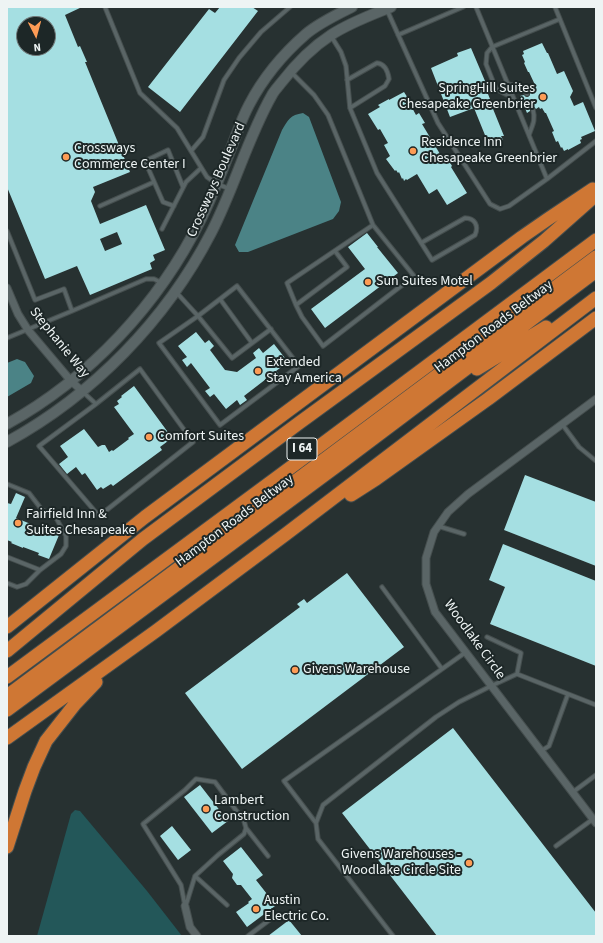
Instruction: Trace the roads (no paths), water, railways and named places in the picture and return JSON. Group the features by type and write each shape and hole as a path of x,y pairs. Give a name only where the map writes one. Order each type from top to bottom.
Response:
{"highway":[{"path":"7,626 23,615 151,513 522,237 596,187"},
{"path":"7,651 143,539 491,283 596,195"},
{"name":"Hampton Roads Beltway","path":"7,667 596,231"},
{"path":"7,677 596,240"},
{"path":"7,696 596,257"},
{"name":"Hampton Roads Beltway","path":"7,710 596,271"},
{"path":"414,407 596,295"},
{"path":"7,738 156,631 286,534 596,298"},
{"path":"286,534 376,479 488,399 596,318"},
{"path":"7,847 27,785 46,741 74,704 103,674 156,631"}],"street":[{"name":"Crossways Boulevard","path":"7,424 41,403 71,381 112,343 155,294 201,219 249,105 264,80 284,55 306,34 352,7"},
{"name":"Crossways Boulevard","path":"7,442 34,426 82,392 132,344 153,320 175,291 211,233 231,189 258,122 273,94 290,71 302,58 331,36 351,24 388,8"},
{"name":"Stephanie Way","path":"7,288 18,314 28,330 82,392"},
{"name":"Woodlake Circle","path":"594,821 435,612 426,584 426,558 434,532 448,512 468,494 596,399"},
{"path":"185,906 190,927 197,936"}],"lane":[{"path":"105,7 140,92 177,128 207,176 217,184 231,189"},
{"path":"191,151 203,137 224,80 239,58 261,32 290,7"},
{"path":"398,35 464,7"},
{"path":"476,7 546,179"},
{"path":"555,7 596,108"},
{"path":"388,8 398,35 438,123 490,204 500,209 508,206 596,141"},
{"path":"513,98 496,89 486,64 487,53 492,47 560,19"},
{"path":"331,36 341,52 346,66 350,108 377,172 432,260 474,235 477,231 476,223 469,218 465,218 421,242"},
{"path":"347,80 377,63 384,66 388,72 389,79 385,86 350,108"},
{"path":"290,71 314,95 328,115 373,225 414,276 324,346 302,317 287,283 373,225"},
{"path":"508,84 522,88 527,94"},
{"path":"529,135 535,115 533,110"},
{"path":"174,206 163,202 145,161 168,150 183,187"},
{"path":"162,230 186,182 201,168"},
{"path":"100,206 154,182"},
{"path":"7,231 35,300 64,289 72,311"},
{"path":"296,306 348,267 335,250"},
{"path":"7,338 146,279 154,279 163,283"},
{"path":"238,286 299,366 220,425 159,344 220,299 238,286"},
{"path":"175,291 198,316 232,358 271,329"},
{"path":"220,299 252,343"},
{"path":"140,369 193,442 99,516 39,446 96,404 140,369"},
{"path":"82,392 96,404"},
{"path":"562,424 579,447 596,461"},
{"path":"7,484 29,493 42,510 55,516 66,536 66,546 62,554 40,570 26,584 17,587 7,583"},
{"path":"438,526 464,534"},
{"path":"7,557 40,570"},
{"path":"382,587 442,669"},
{"path":"487,637 521,653 517,674"},
{"path":"393,936 318,839 316,823 284,781 466,652"},
{"path":"316,823 324,805 436,717 459,702 517,674 596,705"},
{"path":"541,751 549,746 568,694"},
{"path":"572,792 596,775"},
{"path":"185,906 181,885 143,824 185,790 196,779 215,782 244,821 246,828 268,856"},
{"path":"556,846 594,821"},
{"path":"185,906 195,876 244,834 246,828"},
{"path":"195,876 227,905"},
{"path":"248,936 276,915"}],"place":[{"name":"SpringHill Suites Chesapeake Greenbrier","path":"543,97"},
{"name":"Residence Inn Chesapeake Greenbrier","path":"413,151"},
{"name":"Crossways Commerce Center I","path":"66,157"},
{"name":"Sun Suites Motel","path":"368,282"},
{"name":"Extended Stay America","path":"258,371"},
{"name":"Comfort Suites","path":"149,437"},
{"name":"Fairfield Inn & Suites Chesapeake","path":"18,523"},
{"name":"Givens Warehouse","path":"295,670"},
{"name":"Lambert Construction","path":"206,809"},
{"name":"Givens Warehouses - Woodlake Circle Site","path":"469,863"},
{"name":"Austin Electric Co.","path":"256,909"}]}
